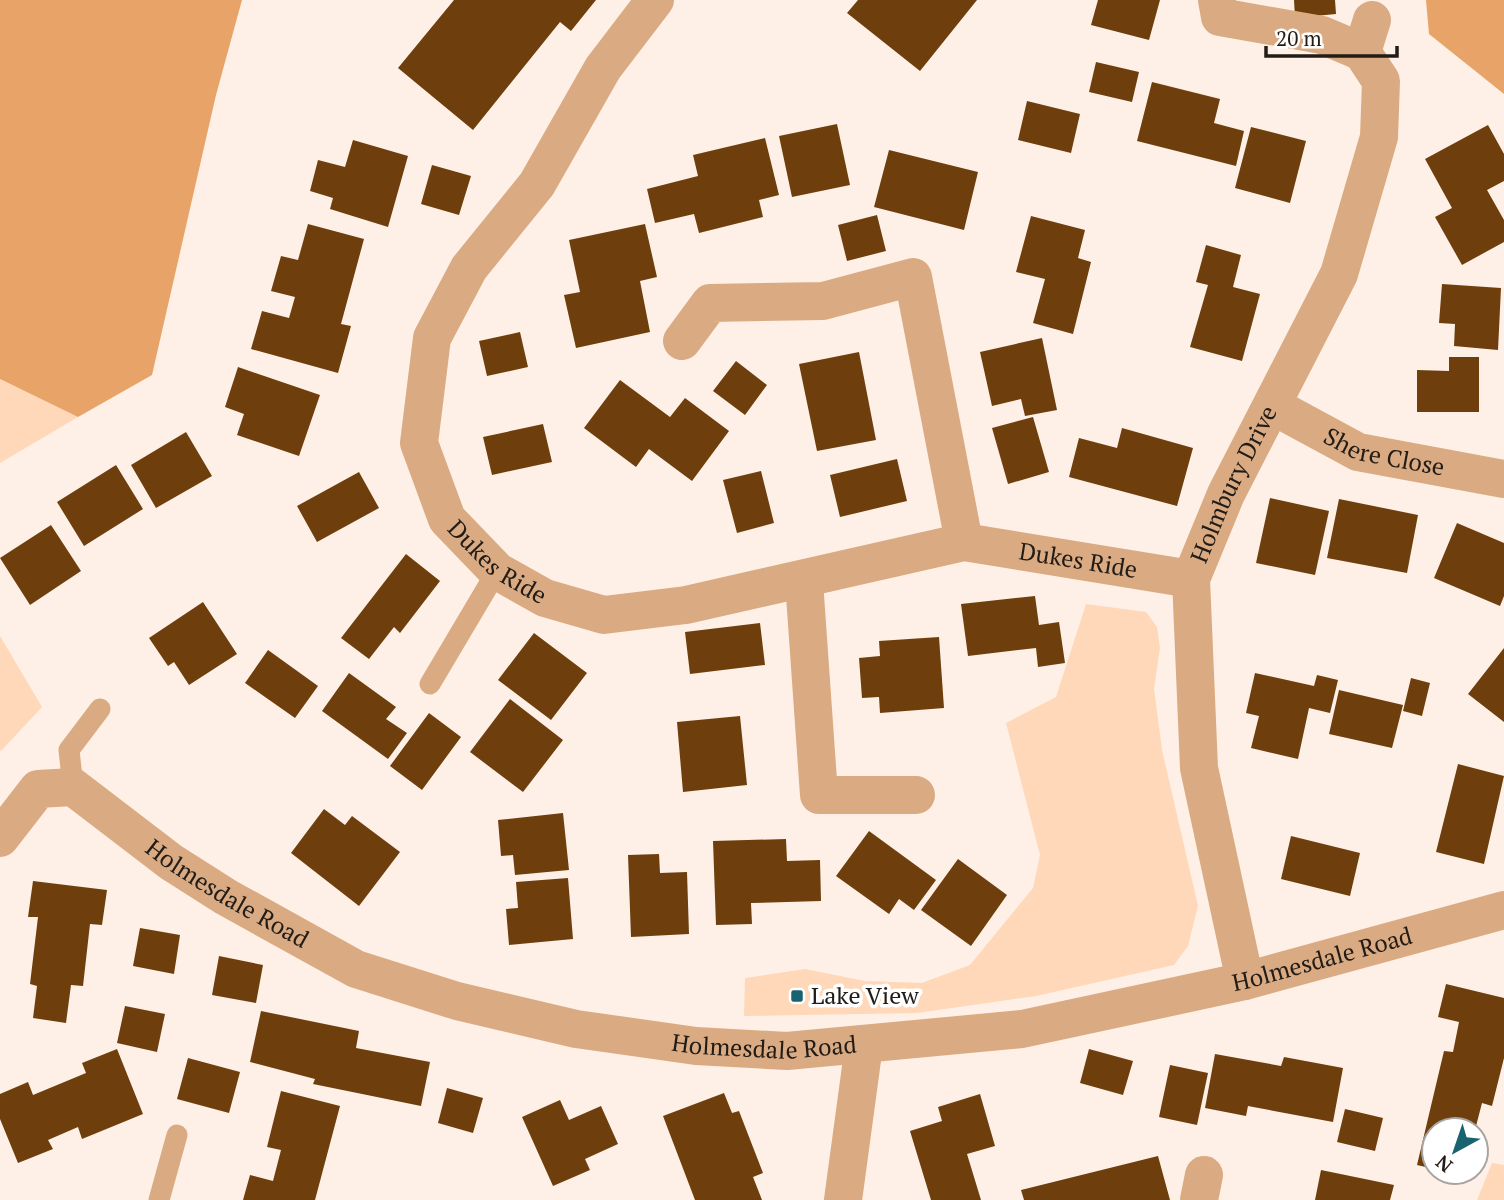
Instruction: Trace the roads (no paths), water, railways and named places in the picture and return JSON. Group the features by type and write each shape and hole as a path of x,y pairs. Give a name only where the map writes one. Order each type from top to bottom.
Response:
{"street":[{"name":"Dukes Ride","path":"655,0 603,68 537,184 469,268 432,338 419,443 447,519 497,571 545,598 604,615 687,605 804,581 964,542 1191,579"},
{"name":"Holmbury Drive","path":"1217,0 1220,17 1322,35 1367,36 1381,81 1380,137 1339,274 1227,494 1191,579 1199,768 1245,981"},
{"path":"682,341 710,303 823,301 913,277 964,542"},
{"name":"Shere Close","path":"1273,406 1358,452 1504,479"},
{"path":"804,581 819,795 916,795"},
{"path":"0,838 38,789 74,787"},
{"name":"Holmesdale Road","path":"74,787 171,862 226,897 356,969 457,1001 576,1029 696,1046 787,1051 1022,1029 1245,981 1504,910"},
{"path":"843,1200 864,1045"}],"lane":[{"path":"430,684 497,571"},
{"path":"74,787 69,750 100,709"},
{"path":"159,1200 177,1135"}],"place":[{"name":"Lake View","path":"797,996"}]}
